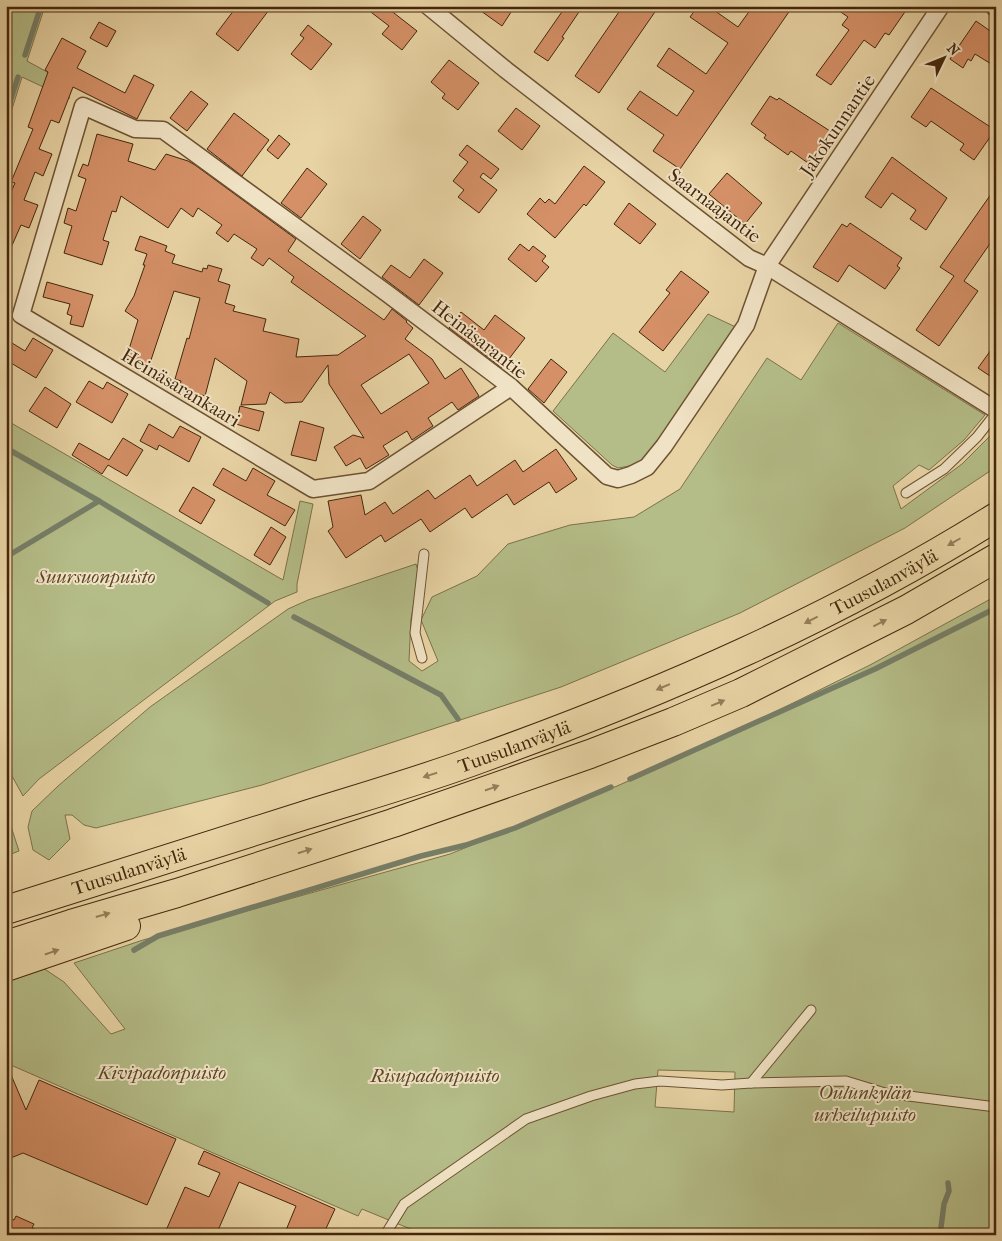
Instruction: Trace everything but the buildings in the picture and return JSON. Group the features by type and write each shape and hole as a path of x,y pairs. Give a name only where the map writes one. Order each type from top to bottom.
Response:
{"highway":[{"name":"Tuusulanväylä","path":"6,910 480,759 575,724 726,660 807,622 888,580 996,517"},
{"name":"Tuusulanväylä","path":"6,945 393,823 590,754 673,722 742,693 906,610 996,558"},
{"path":"6,968 201,900 259,866"}],"street":[{"name":"Saarnaajantie","path":"428,6 506,70 749,258 766,266 996,411"},
{"name":"Jakokunnantie","path":"766,266 941,6"},
{"name":"Heinäsarantie","path":"83,106 134,129 163,130 388,294 511,387 608,476 618,479 632,475 647,467 664,446 746,326 766,266"},
{"name":"Heinäsarankaari","path":"83,106 21,315 313,489 369,481 511,387"}],"lane":[{"path":"906,493 944,469 977,437 996,411"},
{"path":"422,658 415,634 424,554"},
{"path":"751,1083 811,1010"},
{"path":"385,1235 404,1204 526,1119 591,1096 635,1084 660,1081 722,1085 846,1081 885,1093 996,1107"}],"green space":[{"path":"6,6 45,6 27,61 71,85 69,99 22,77 6,128"},
{"path":"708,314 740,329 732,346 643,459 635,465 618,468 612,465 553,411 613,333 665,372"},
{"path":"838,323 985,415 964,440 929,470 919,465 893,486 901,509 962,464 996,430 996,467 905,528 740,613 561,687 262,785 96,828 84,825 72,815 65,815 70,839 49,860 33,850 28,827 32,811 58,786 150,707 288,609 308,600 416,564 419,574 411,619 409,661 422,671 438,661 421,620 432,597 477,576 508,544 570,525 634,517 680,489 767,358 801,380"},
{"name":"Suursuonpuisto","path":"6,420 283,580 300,501 313,504 297,592 275,601 39,779 23,796 6,765"},
{"path":"996,596 996,1235 411,1235 413,1230 362,1209 358,1216 13,1066 6,1069 6,981 43,968 64,982 111,1034 125,1029 74,963 143,940 450,854 617,786 698,750 870,665","holes":["658,1070 735,1072 734,1112 655,1107"]},
{"path":"6,811 19,851 6,856"}],"waterway":[{"path":"25,55 41,6"},
{"path":"6,114 18,77"},
{"path":"6,448 99,501"},
{"path":"6,557 99,501 268,603"},
{"path":"630,779 875,669 996,608"},
{"path":"294,617 441,695 458,719"},
{"path":"134,950 158,936 421,856 466,845 515,828 611,787"},
{"path":"940,1235 944,1204 949,1191 948,1183"}],"park label":[{"name":"Kivipadonpuisto","path":"162,1072"},
{"name":"Risupadonpuisto","path":"435,1075"},
{"name":"Oulunkylän urheilupuisto","path":"865,1103"}]}
